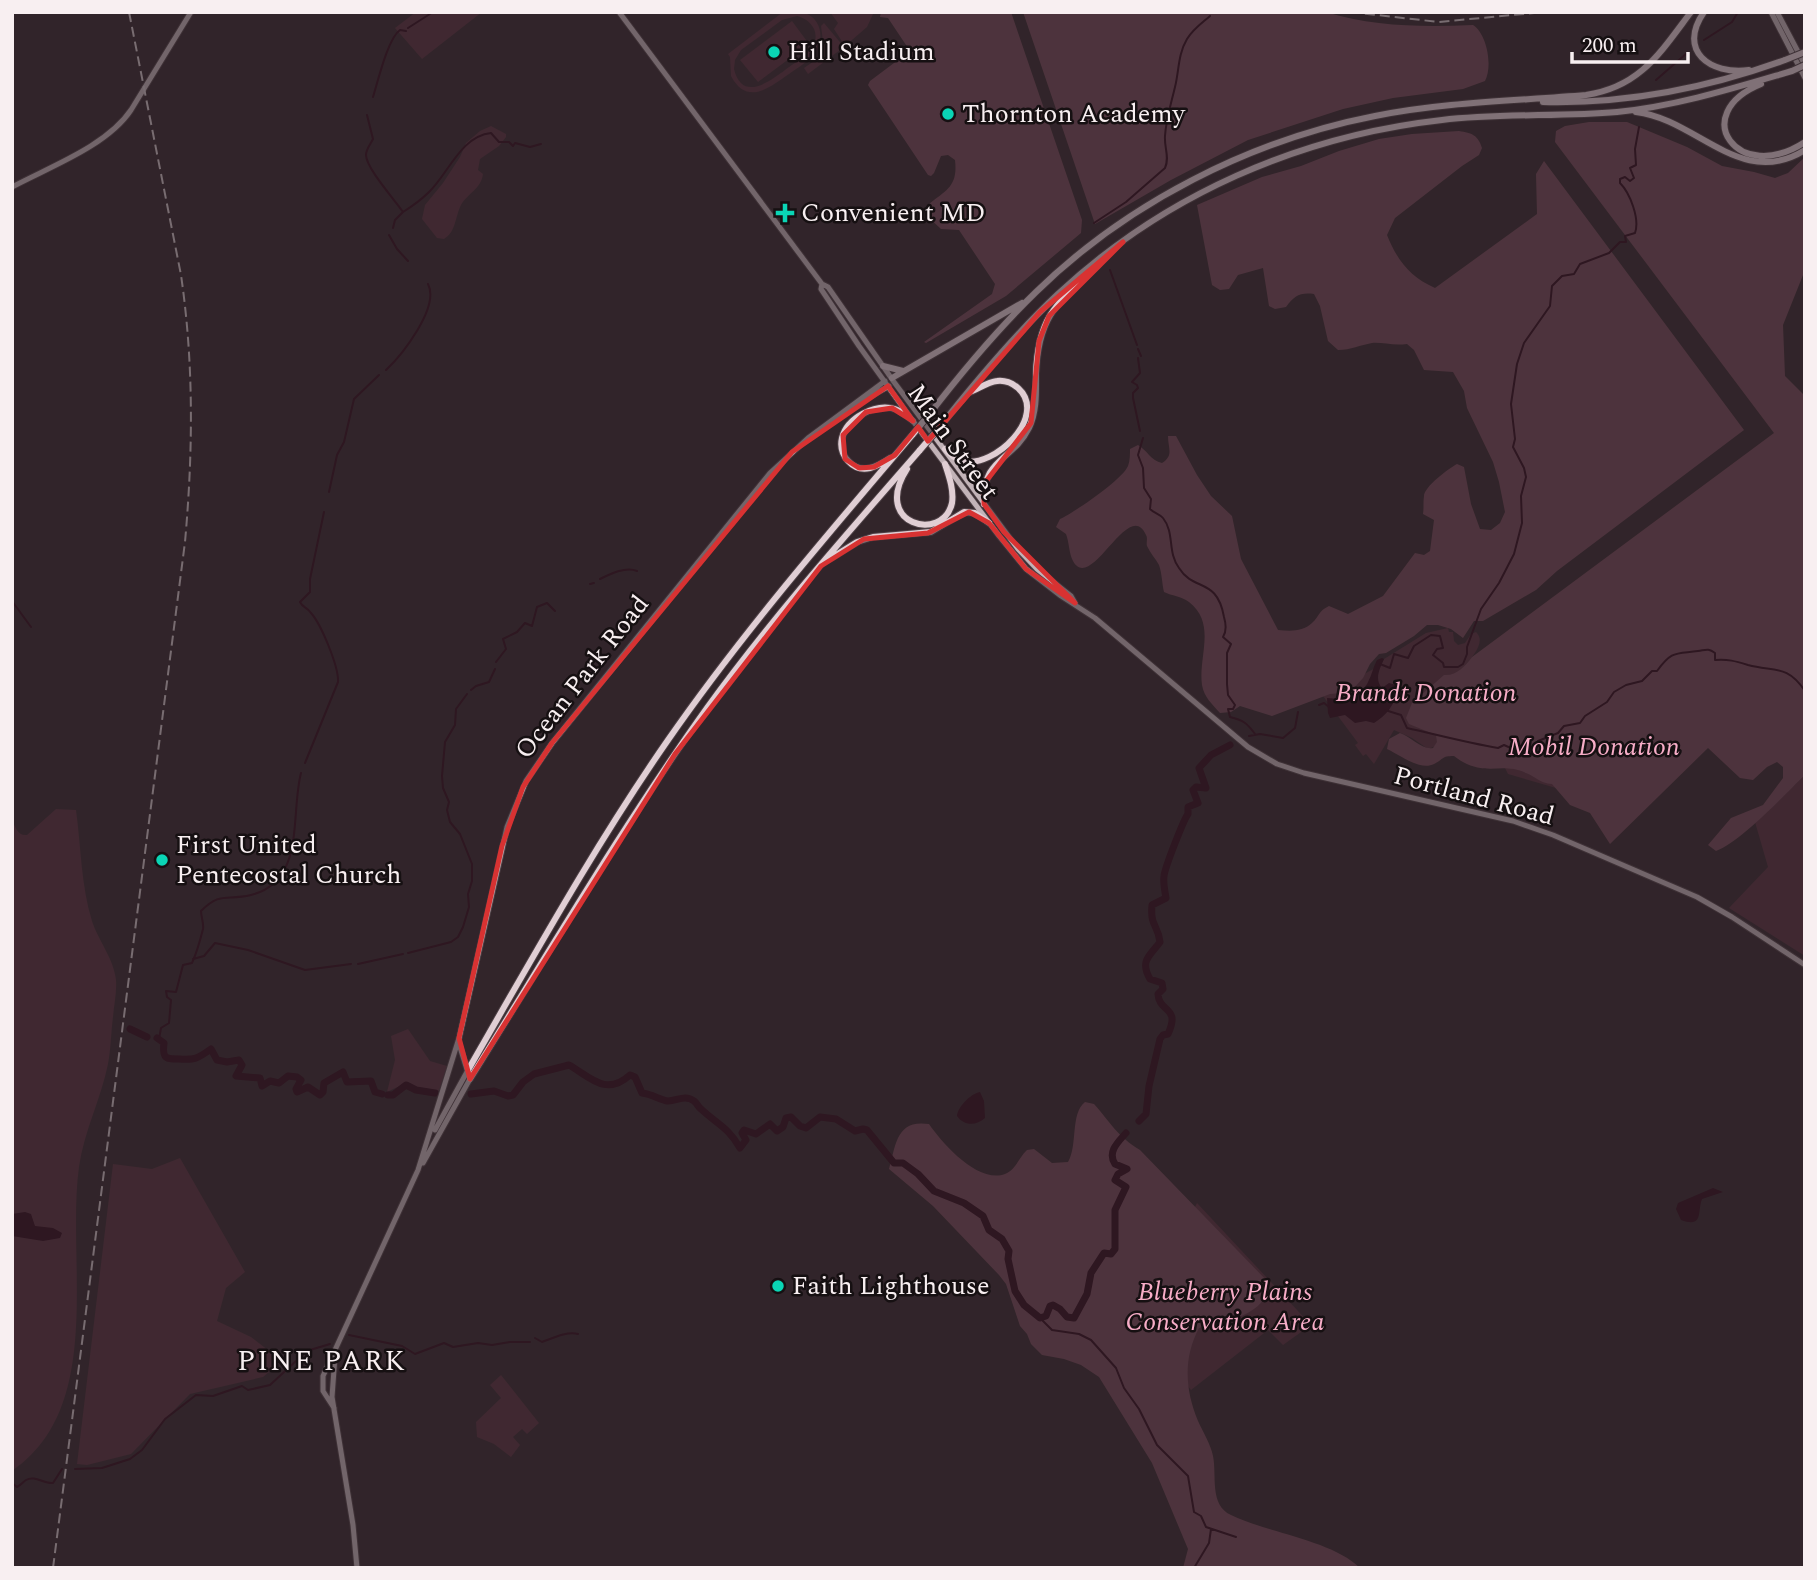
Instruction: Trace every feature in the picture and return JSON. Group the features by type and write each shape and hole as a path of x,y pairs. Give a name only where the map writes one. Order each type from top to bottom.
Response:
{"highway":[{"path":"468,1070 606,836 668,739 753,626 949,388 1030,298 1084,250 1181,188 1243,157 1303,134 1374,116 1424,107 1606,92 1625,84 1653,62 1691,12"},
{"path":"1704,12 1696,26 1694,37 1697,51 1703,59 1714,67 1726,70 1761,69"},
{"path":"1502,101 1555,102 1633,98 1696,87 1761,69 1805,52"},
{"path":"1805,65 1754,87 1735,99 1727,110 1724,125 1732,144 1752,155 1780,154 1805,142"},
{"path":"470,1079 675,754 727,681 965,394 1040,312 1088,268 1174,207 1212,186 1270,160 1337,138 1444,120 1617,112 1674,104 1792,71"},
{"path":"1617,112 1646,114 1665,119 1739,158 1752,162 1781,161 1805,150"},
{"path":"984,504 984,488 988,474 1023,437 1031,423 1035,411 1039,341 1049,316 1065,295 1123,242"},
{"path":"890,382 903,371 1030,298"},
{"path":"883,366 903,371"},
{"path":"945,449 963,461 981,460 1009,443 1025,421 1025,398 1019,389 1010,383 994,381 965,394"},
{"path":"895,455 871,468 859,468 844,456 842,438 855,420 872,410 895,409 913,421"},
{"path":"920,450 896,493 898,508 911,522 932,524 947,513 952,496 945,464"},
{"path":"821,566 864,539 881,535 928,533 964,512 975,513 989,523"}],"main road":[{"path":"12,187 95,142 119,125 135,104 191,12"},
{"name":"Main Street","path":"619,12 822,284 828,287 883,366 913,421 989,523 1026,569 1069,602 1075,603"},
{"path":"1771,12 1805,78"},
{"path":"1777,12 1805,65"},
{"name":"Main Street","path":"822,284 821,289 833,308 945,449 1026,559 1207,712"},
{"name":"Ocean Park Road","path":"418,1170 453,1062 507,827 534,767 762,483 799,446 852,406 890,382"},
{"name":"Portland Road","path":"1207,712 1248,747 1283,766 1315,776 1513,821 1577,845 1704,901 1805,965"},
{"name":"Ocean Park Road","path":"321,1382 418,1170 470,1079 460,1050 459,1038"},
{"path":"453,1062 463,1060"},
{"path":"424,1152 468,1070"},
{"path":"335,1353 331,1386 353,1525 357,1568"},
{"path":"331,1386 326,1380 321,1382 334,1408"}],"highlighted area":[{"path":"1123,242 1049,316 1039,341 1031,423 984,484 984,504 1004,532 1075,603 1026,569 989,523 969,512 928,533 864,539 821,566 675,754 470,1079 459,1038 502,846 523,787 552,743 792,452 888,386 913,421 892,408 866,412 843,435 845,459 859,468 874,467 895,455 918,427 928,441 1040,312"}],"green space":[{"path":"416,12 482,12 422,59 395,28"},
{"path":"783,12 805,13 811,16 820,31 820,43 812,57 758,92 744,90 737,85 731,76 728,54","holes":["797,16 809,22 814,29 816,36 812,48 764,84 749,87 743,85 734,69 735,60 741,50 782,20"]},
{"path":"830,12 874,12 867,27 845,46 834,29 838,23"},
{"path":"881,12 1011,12 1082,220 1081,233 1006,296 926,343 924,342 992,294 995,284 959,230 941,229 927,216 929,204 953,182 955,160 948,155 941,156 934,173 928,175 868,85 910,51 888,18 880,17"},
{"path":"1023,12 1326,12 1362,21 1399,25 1473,25 1485,43 1487,75 1485,81 1463,89 1393,98 1343,109 1248,140 1095,224"},
{"name":"Hill Stadium","path":"792,21 809,44 758,82 740,60"},
{"path":"824,23 844,47 808,74 804,68 817,59 824,49 821,26"},
{"path":"1589,122 1627,122 1687,147 1722,166 1775,178 1788,173 1805,157 1805,270 1783,325 1785,376 1805,396 1805,775 1750,828 1716,851 1708,845 1731,818 1763,805 1783,778 1783,767 1777,762 1753,780 1740,778 1708,748 1610,844 1590,813 1570,805 1552,784 1517,770 1474,767 1454,756 1445,757 1428,766 1423,765 1387,749 1389,739 1400,733 1424,747 1433,748 1437,742 1436,735 1409,724 1406,718 1412,703 1444,675 1460,670 1472,657 1774,433 1555,142 1556,131 1565,126"},
{"path":"491,126 506,134 506,137 499,146 480,159 478,170 483,174 480,183 461,205 448,236 444,239 437,238 422,219 425,205 443,183 466,143"},
{"path":"1459,131 1476,137 1482,148 1479,155 1395,218 1387,235 1405,267 1418,279 1435,288 1537,214 1536,174 1544,161 1744,430 1557,571 1536,590 1483,621 1474,621 1463,638 1451,629 1427,625 1386,653 1379,654 1353,689 1330,694 1272,716 1240,706 1231,712 1220,713 1206,697 1202,685 1202,620 1189,602 1164,592 1159,565 1147,546 1146,535 1139,526 1130,527 1100,557 1081,568 1073,561 1066,534 1056,527 1060,519 1097,495 1124,472 1129,464 1130,449 1138,445 1162,463 1169,454 1168,436 1176,436 1211,496 1232,516 1241,559 1278,630 1292,631 1308,626 1329,606 1348,614 1383,596 1415,553 1424,555 1430,551 1434,520 1423,514 1425,492 1437,478 1457,464 1464,467 1471,504 1480,529 1491,530 1500,523 1505,512 1493,462 1467,408 1464,391 1453,372 1424,370 1414,350 1407,344 1372,343 1338,350 1328,341 1320,306 1314,294 1298,296 1286,307 1275,309 1269,306 1263,268 1238,275 1229,289 1220,290 1212,285 1197,205 1262,177 1379,139"},
{"name":"Brandt Donation","path":"1448,628 1449,632 1453,632 1454,641 1458,645 1465,643 1471,634 1476,632 1479,636 1477,650 1464,667 1597,702 1563,790 1508,774 1505,768 1436,746 1428,749 1394,730 1374,764 1366,754 1363,756 1355,745 1358,743 1323,696 1381,665 1384,659 1426,633"},
{"path":"1805,775 1805,956 1729,908 1768,867 1755,822"},
{"path":"56,809 76,810 88,908 112,965 116,989 108,1064 79,1167 76,1204 76,1330 71,1371 60,1410 41,1443 12,1471 12,819 19,832 27,835"},
{"path":"408,1029 430,1061 447,1066 439,1091 417,1087 408,1082 387,1092 395,1060 391,1036"},
{"path":"1085,1102 1094,1104 1120,1134 1140,1150 1269,1283 1263,1300 1251,1311 1234,1319 1199,1328 1190,1351 1190,1398 1212,1452 1219,1504 1231,1515 1333,1550 1360,1568 1183,1568 1188,1549 1152,1463 1099,1377 1081,1365 1042,1355 1031,1344 1020,1326 1006,1284 999,1275 933,1206 889,1169 899,1136 910,1126 918,1124 929,1124 962,1160 973,1168 995,1176 1012,1170 1027,1150 1034,1149 1052,1163 1068,1162 1073,1147 1077,1114"},
{"path":"180,1158 245,1272 226,1288 217,1321 251,1337 282,1361 263,1377 190,1394 131,1454 87,1465 77,1464 113,1164 152,1169"},
{"name":"Blueberry Plains Conservation Area","path":"1197,1203 1311,1325 1283,1345 1268,1330 1191,1390 1137,1322"},
{"path":"501,1375 539,1423 527,1434 522,1429 513,1437 520,1445 511,1457 494,1444 477,1437 476,1422 501,1398 490,1385"}],"shaded area":[{"path":"1384,659 1378,677 1380,685 1382,688 1389,683 1396,685 1395,697 1387,712 1374,723 1355,723 1345,715 1330,718 1327,698 1344,698 1361,691 1377,660"},
{"path":"980,1092 984,1101 985,1118 974,1124 963,1122 957,1116 962,1105"},
{"path":"1713,1188 1723,1192 1702,1199 1698,1217 1693,1222 1681,1220 1676,1209 1678,1203"},
{"path":"12,1214 31,1214 35,1226 53,1228 62,1233 60,1238 43,1241 12,1236"}],"waterway":[{"path":"408,28 433,12"},
{"path":"1704,40 1732,22 1738,12"},
{"path":"1094,223 1126,202 1165,168 1166,124 1182,51 1192,32 1210,16"},
{"path":"373,97 391,42 400,30 406,31"},
{"path":"1656,80 1687,53"},
{"path":"367,115 373,139 367,151 367,161 403,212 395,220 393,228"},
{"path":"1380,664 1390,668 1394,654 1408,658 1414,646 1431,635 1440,636 1443,648 1437,649 1433,655 1444,667 1458,667 1463,664 1481,609 1514,554 1522,523 1521,496 1526,477 1513,447 1515,439 1511,404 1517,364 1524,343 1550,306 1552,286 1562,276 1574,274 1580,264 1609,253 1620,242 1626,242 1625,236 1635,233 1633,206 1620,179 1625,177 1630,181 1634,178 1630,168 1636,165 1635,149 1639,127"},
{"path":"403,212 429,192 463,148 481,136 491,133 499,142 509,142 513,146 515,143 530,147 541,144"},
{"path":"389,235 408,261"},
{"path":"1110,270 1137,345"},
{"path":"386,370 418,330 429,305 428,284"},
{"path":"1138,349 1141,356"},
{"path":"1138,358 1140,373 1132,382 1138,388 1133,393 1133,398 1140,431"},
{"path":"329,492 354,399 379,375"},
{"path":"1143,438 1138,455 1143,468 1144,488 1151,499 1150,509 1167,524 1173,556 1179,568 1191,580 1211,590 1221,604 1226,625 1223,637 1231,644 1227,653 1227,684 1228,695 1235,705 1233,709 1228,709 1230,717 1244,722 1255,734"},
{"path":"305,763 338,682 333,656 324,636 310,611 300,602 310,592 310,579 324,512"},
{"path":"600,579 623,570 637,571"},
{"path":"590,584 594,583"},
{"path":"12,601 31,627"},
{"path":"496,662 506,649 503,639 517,632 525,623 532,626 537,607 547,603 555,611"},
{"path":"1385,710 1401,715 1407,728 1498,748 1504,745 1513,749 1534,747 1538,741 1558,733 1564,726 1580,723 1585,716 1607,702 1614,692 1626,685 1642,681 1652,671 1657,671 1671,656 1707,650 1715,653 1715,660 1780,670 1798,682 1805,691"},
{"path":"471,690 489,682 495,669"},
{"path":"408,953 451,942 458,937 469,907 472,864 460,834 450,822 447,810 449,802 443,788 442,776 445,742 455,725 456,709 467,694"},
{"path":"1319,705 1324,703 1329,707"},
{"path":"1249,736 1260,734 1283,738 1295,728 1298,712"},
{"path":"1139,1121 1146,1114 1149,1086 1160,1039 1168,1034 1172,1019 1159,1000 1162,983 1150,979 1146,967 1148,958 1160,942 1152,918 1152,905 1166,898 1164,879 1168,863 1188,814 1188,807 1198,803 1193,790 1196,787 1206,788 1199,768 1211,755 1230,745"},
{"path":"159,1039 161,1028 169,1023 171,1000 166,991 176,992 183,965 192,963 197,951 203,929 201,911 219,899 251,895 268,887 280,876 292,845 301,773"},
{"path":"193,959 204,956 215,943 248,950 305,970 351,964"},
{"path":"358,964 403,954"},
{"path":"130,1029 147,1037"},
{"path":"157,1038 164,1043 164,1055 168,1058 192,1059 211,1049 217,1060 239,1060 242,1065 236,1076 260,1078 262,1086 270,1081 279,1083 288,1076 297,1077 301,1080 297,1092 308,1087 320,1095 324,1083 343,1072 347,1082 371,1081 375,1092 382,1094"},
{"path":"471,1094 494,1091 513,1095 523,1082 534,1074 569,1065 598,1083 613,1084 630,1075 635,1077 642,1093 668,1101 691,1099 727,1130 740,1148 746,1140 742,1133 744,1130 756,1134 770,1124 777,1131 783,1127 786,1118 791,1117 806,1128 820,1117 836,1119 855,1131 867,1130 894,1163 903,1163 934,1191 964,1203 983,1216 989,1230 1002,1239 1009,1251 1008,1259 1015,1291 1024,1305 1040,1318 1046,1316 1053,1305 1067,1317 1074,1318 1087,1294 1091,1273 1104,1253 1111,1254 1115,1249 1115,1210 1126,1187 1115,1180 1118,1174 1127,1169 1115,1164 1112,1155 1114,1147 1126,1133"},
{"path":"388,1095 393,1095 406,1085 416,1090 435,1093"},
{"path":"1040,1318 1052,1330 1079,1334 1091,1340 1116,1368 1124,1388 1139,1409 1157,1445 1188,1476 1194,1512 1201,1516 1206,1527 1236,1537"},
{"path":"535,1338 542,1342 565,1334 578,1334"},
{"path":"349,1335 402,1346 415,1354 444,1343 453,1347 478,1343 492,1345 530,1342"},
{"path":"306,1354 310,1350 330,1344"},
{"path":"75,1469 102,1468 130,1459 142,1450 165,1419 196,1395 213,1396 242,1386 248,1390 270,1385 296,1361"},
{"path":"12,1483 17,1487 33,1478 53,1483 62,1469"},
{"path":"1194,1568 1209,1543 1211,1529"}],"railway":[{"path":"53,1568 185,542 190,475 190,375 181,275 129,12"},
{"path":"1350,12 1439,22 1544,12"}],"place":[{"name":"Hill Stadium","path":"774,52"},
{"name":"Thornton Academy","path":"948,114"},
{"name":"Convenient MD","path":"785,213"},
{"name":"First United Pentecostal Church","path":"162,860"},
{"name":"Faith Lighthouse","path":"778,1286"}],"district":[{"name":"PINE PARK","path":"322,1361"}],"park label":[{"name":"Mobil Donation","path":"1594,747"}]}
